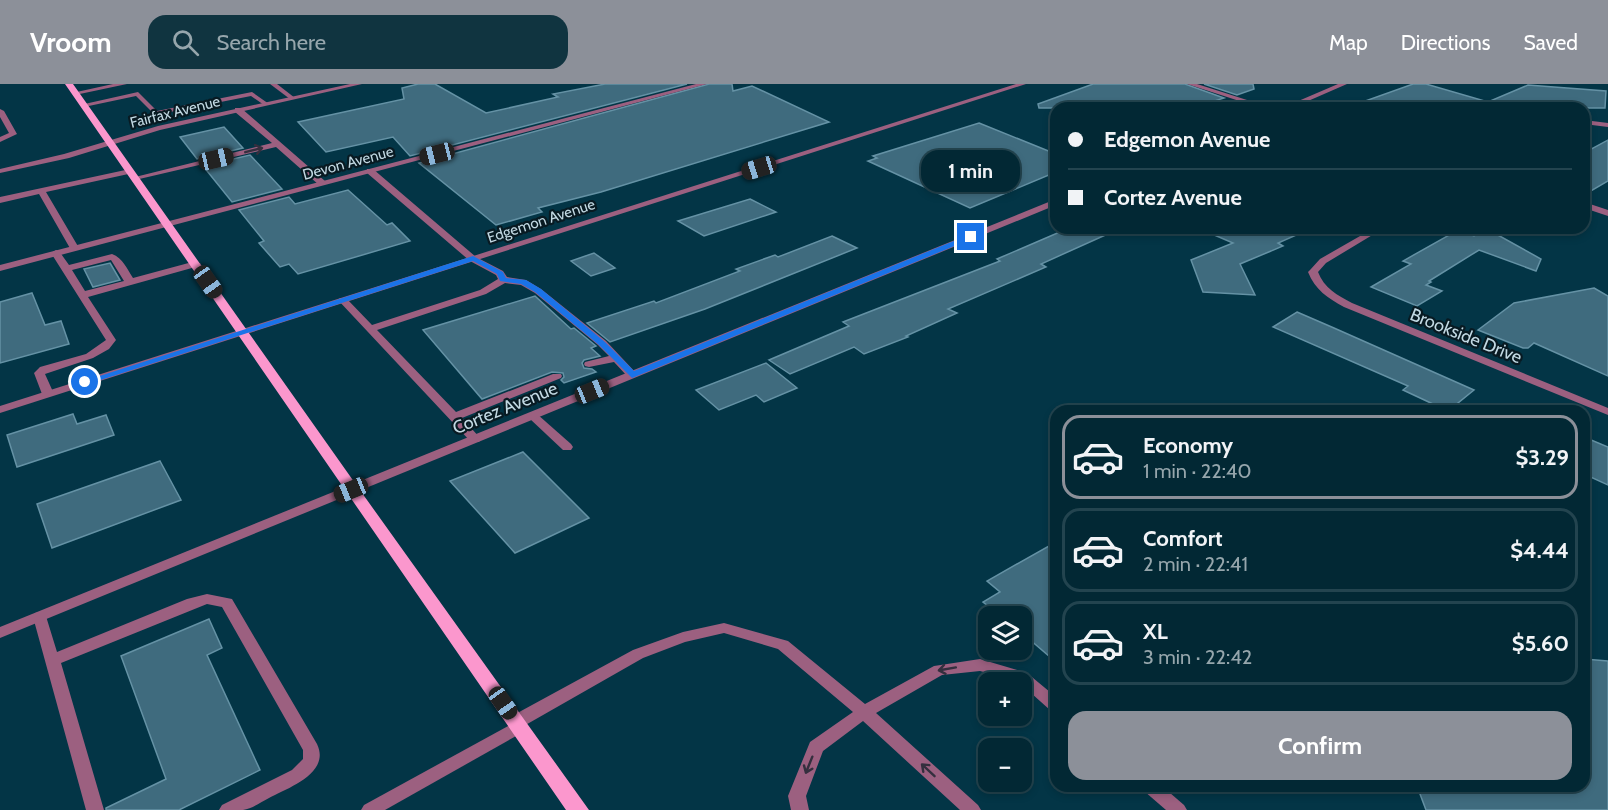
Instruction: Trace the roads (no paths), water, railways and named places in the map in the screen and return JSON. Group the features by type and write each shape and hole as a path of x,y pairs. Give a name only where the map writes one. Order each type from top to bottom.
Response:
{"main road":[{"path":"72,88 351,490 578,810"}],"street":[{"path":"72,88 124,84"},
{"path":"273,84 292,98"},
{"name":"Fairfax Avenue","path":"0,171 66,156 158,128 359,84"},
{"name":"Devon Avenue","path":"0,268 704,84"},
{"name":"Edgemon Avenue","path":"0,410 1023,84"},
{"path":"1190,84 1248,102"},
{"path":"1300,102 1344,84"},
{"path":"84,105 138,94 155,113 249,91 266,104"},
{"path":"238,110 322,183"},
{"path":"0,111 12,134 0,140"},
{"path":"1590,123 1608,125"},
{"path":"0,200 133,175 277,144"},
{"path":"370,171 473,259 500,273 502,280"},
{"path":"41,191 74,248"},
{"name":"Cortez Avenue","path":"0,633 1050,204"},
{"path":"1590,207 1608,213"},
{"name":"Brookside Drive","path":"1370,234 1323,261 1313,272 1316,284 1348,305 1608,412"},
{"path":"48,394 39,373 44,369 94,354 105,348 111,340 56,253"},
{"path":"66,269 112,257 116,259 130,282"},
{"path":"83,295 196,264"},
{"path":"370,328 483,292 502,280 523,282 538,291 602,343 632,375"},
{"path":"343,300 475,439"},
{"path":"589,364 616,358"},
{"path":"454,417 557,376"},
{"path":"532,416 567,447"},
{"path":"52,660 192,603 207,599 227,603 311,749 311,760 298,775 228,810"},
{"path":"40,616 95,810"},
{"path":"370,810 638,654 683,637 724,628 783,645 864,711 972,810"},
{"path":"800,810 797,796 816,747 864,711 939,670 980,665 1022,676 1050,701"},
{"path":"1157,792 1178,810"}]}
